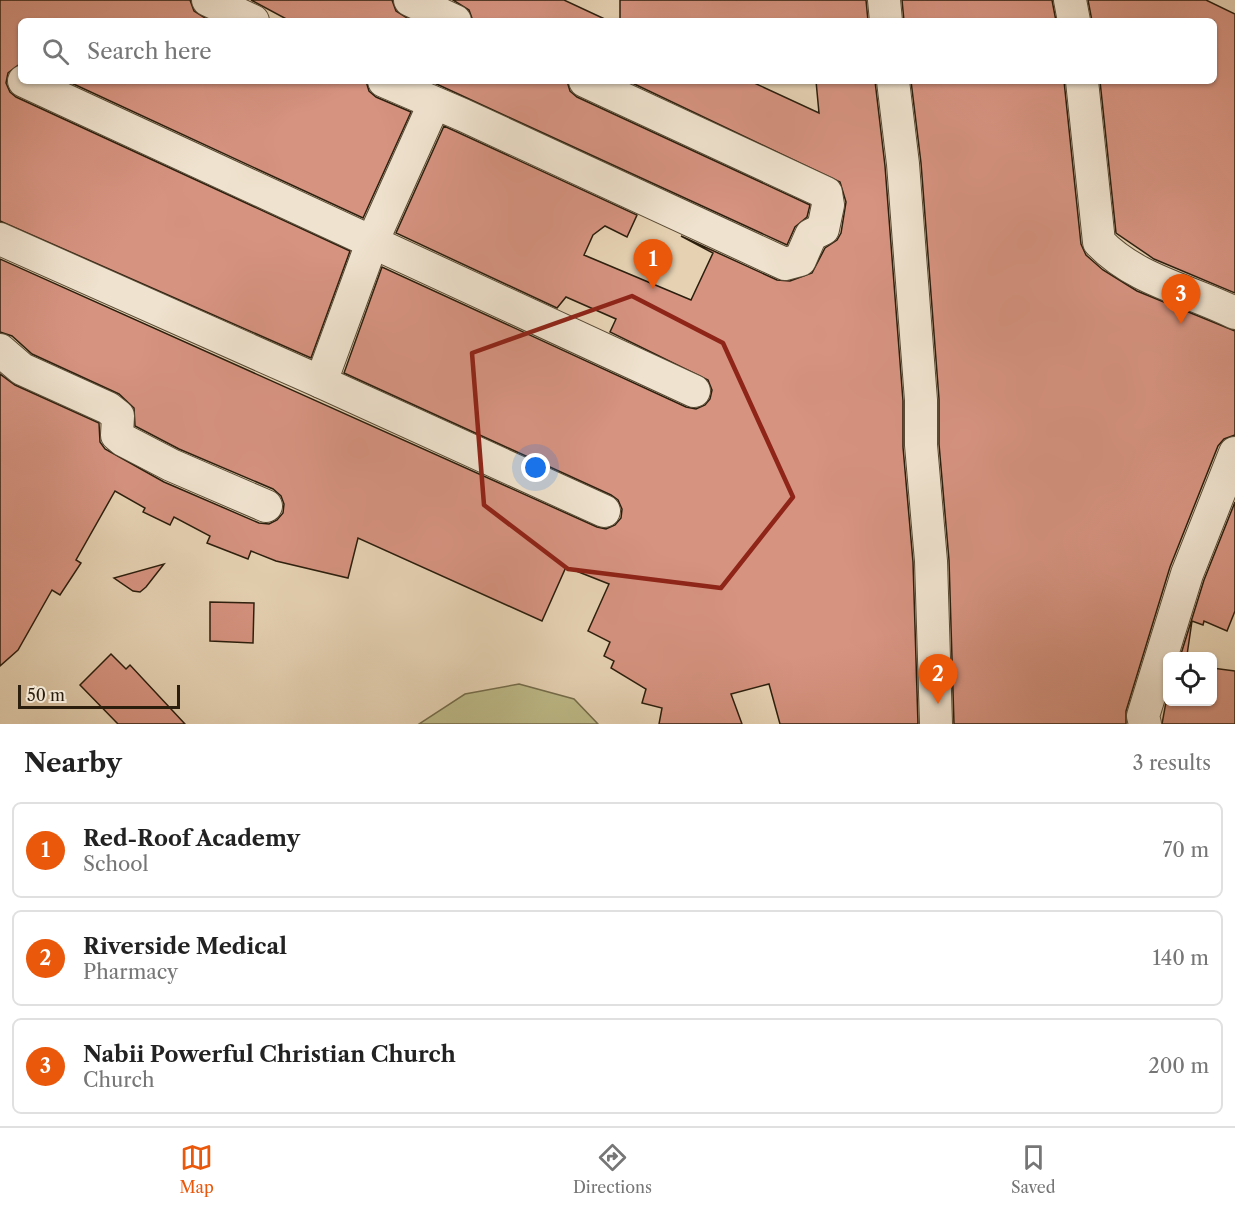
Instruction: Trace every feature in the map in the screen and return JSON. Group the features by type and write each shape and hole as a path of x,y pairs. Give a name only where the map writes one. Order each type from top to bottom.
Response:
{"street":[{"path":"208,0 247,18"},
{"path":"410,0 449,18"},
{"path":"884,0 886,18"},
{"path":"1070,0 1073,18"},
{"path":"0,70 18,78"},
{"path":"32,84 373,240 694,391"},
{"path":"391,84 463,115 787,265 800,260 810,235 823,229 828,205 826,193 591,84"},
{"path":"892,84 903,164 921,400 921,445 932,561 936,724"},
{"path":"1082,84 1099,242 1116,259 1144,275 1235,313"},
{"path":"321,382 373,240 434,104"},
{"path":"0,239 604,511"},
{"path":"0,350 22,369 108,408 118,416 117,435 123,440 171,465 266,506"},
{"path":"1145,724 1143,716 1187,574 1235,453"}],"highlighted area":[{"path":"632,296 723,343 793,497 721,588 568,569 484,505 472,353"}],"shaded area":[{"path":"519,684 574,699 598,724 419,724 465,694"}],"building":[{"path":"0,0 190,0 194,11 205,18 18,18 18,65 8,73 6,83 10,92 16,97 350,251 311,358 0,221"},
{"path":"251,0 392,0 396,11 407,18 284,18"},
{"path":"453,0 564,0 603,18 472,18 469,10"},
{"path":"620,0 866,0 868,18 620,18"},
{"path":"902,0 1052,0 1055,18 904,18"},
{"path":"1088,0 1206,0 1235,14 1235,293 1154,259 1116,233 1100,84 1217,84 1217,18 1091,18"},
{"path":"73,84 367,84 369,91 376,97 411,112 363,218"},
{"path":"437,84 568,84 570,91 577,97 810,205 807,217 795,227 787,245"},
{"path":"634,84 756,84 819,113 816,84 875,84 885,166 903,401 903,447 913,562 918,724 780,724 769,684 731,694 742,724 659,724 662,708 642,703 646,689 611,668 614,661 604,656 610,642 588,631 609,584 566,567 542,621 358,538 348,578 276,561 251,551 248,559 207,543 210,536 174,517 170,525 143,512 145,508 115,491 76,560 81,563 60,595 52,590 18,650 0,666 0,374 15,385 99,423 100,442 105,449 164,482 259,523 269,524 277,520 283,513 284,504 281,496 273,489 179,449 135,426 134,408 119,394 32,354 12,336 0,332 0,259 597,527 606,529 615,525 621,518 622,509 618,500 611,495 344,373 382,267 686,407 696,409 705,405 710,399 712,390 708,380 610,332 616,319 566,297 557,308 396,233 444,126 637,215 627,237 605,226 593,235 584,255 691,300 713,253 681,236 777,280 790,281 812,273 825,248 837,240 841,233 846,202 840,182"},
{"path":"911,84 1064,84 1081,244 1086,255 1103,270 1137,291 1235,331 1235,435 1224,439 1218,446 1170,567 1126,711 1126,724 954,724 949,560 939,444 939,399 921,163"},
{"path":"1235,502 1235,611 1227,631 1204,621 1203,625 1192,621 1187,652 1182,652 1204,580"},
{"path":"164,564 140,592 133,591 114,578"},
{"path":"210,602 254,603 253,643 210,641"},
{"path":"111,654 126,669 130,665 185,724 118,724 80,685"},
{"path":"1217,669 1235,671 1235,724 1162,724 1165,706 1217,706"}],"place":[{"name":"Red-Roof Academy","path":"653,289"},
{"name":"Nabii Powerful Christian Church","path":"1181,324"},
{"name":"Riverside Medical","path":"938,704"}]}
